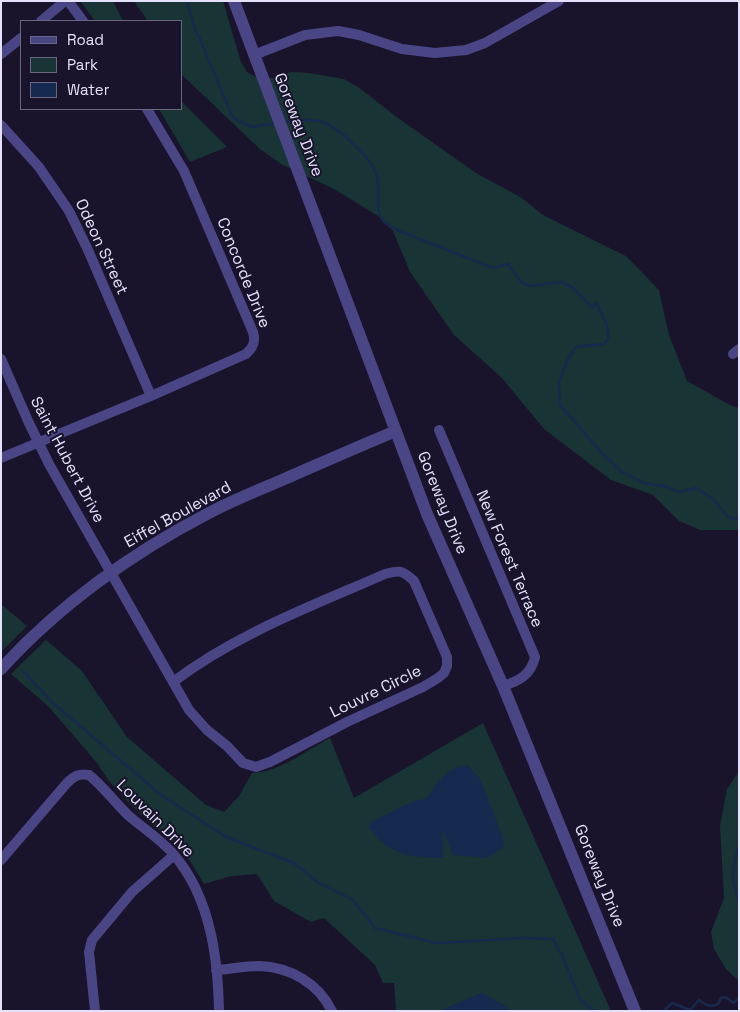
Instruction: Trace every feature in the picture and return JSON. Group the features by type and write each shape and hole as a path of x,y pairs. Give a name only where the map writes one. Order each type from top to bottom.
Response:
{"street":[{"path":"42,20 66,1 82,20"},
{"name":"Goreway Drive","path":"234,1 427,514 503,686 635,1011"},
{"path":"254,55 305,35 338,31 402,49 435,53 466,50 485,43 559,1"},
{"path":"1,54 20,39"},
{"name":"Concorde Drive","path":"1,458 151,396 246,354 254,345 255,338 184,171 148,110"},
{"name":"Odeon Street","path":"1,125 35,161 69,210 151,396"},
{"name":"Saint Hubert Drive","path":"1,359 37,442 111,573"},
{"name":"New Forest Terrace","path":"439,430 534,657 533,665 524,677 503,686"},
{"name":"Eiffel Boulevard","path":"4,666 42,627 111,573 172,534 216,509 396,431"},
{"name":"Louvre Circle","path":"111,573 173,682 189,710 207,730 243,762 256,766 270,762 438,678 444,673 447,666 447,657 414,581 407,574 399,570 385,574 249,634 190,669 173,682"},
{"name":"Louvain Drive","path":"1,860 67,783 76,775 89,775 128,814 174,855 188,873 199,895 207,918 216,970 218,1011"},
{"path":"95,1011 89,952 92,940 132,892 174,855"},
{"path":"216,970 257,966 287,971 314,987 332,1011"}],"green space":[{"path":"80,1 113,1 122,20 94,20"},
{"path":"134,1 223,1 241,62 247,72 256,77 274,78 290,72 344,79 358,87 476,173 522,198 543,215 626,256 659,290 669,335 687,381 739,408 739,530 700,530 679,521 653,495 611,480 544,429 502,378 454,335 410,272 393,231 378,216 334,189 281,164 260,149 182,75 182,20 147,20"},
{"path":"182,102 227,147 190,162 160,110 182,110"},
{"path":"1,604 27,626 1,652"},
{"path":"46,640 82,671 127,737 206,805 224,812 239,796 252,773 262,772 282,765 330,738 354,798 483,723 611,1011 396,1011 394,983 383,983 375,965 324,918 311,922 274,901 257,874 231,876 204,884 181,849 132,806 109,781 97,763 49,707 11,674"},
{"path":"739,771 739,981 726,969 714,949 711,932 724,898 720,826 727,789"}],"water":[{"path":"468,765 480,779 501,833 504,847 487,858 453,855 443,829 443,858 435,858 411,856 396,851 380,840 369,828 371,822 409,803 427,798 437,783 447,773 459,766"},
{"path":"482,993 507,1007 509,1011 439,1011"}],"waterway":[{"path":"187,1 193,23 233,118 252,127 276,123"},
{"path":"284,122 318,121 334,129 353,144 369,162 377,177 378,207 381,218 397,230 493,268 508,264 522,283 530,286 561,282 572,287 593,308 596,302 607,325 609,338 604,344 576,347 568,359 559,383 560,405 603,454 622,472 644,483 664,486 679,492 696,488 712,498 729,518 739,519"},
{"path":"23,671 52,702 161,795 226,837 294,863 317,882 353,900 375,928 436,943 524,938 553,939 580,999 594,1011"},
{"path":"739,847 734,861 733,874 734,886 739,901"},
{"path":"664,1011 672,1003 690,1010 699,1000 706,1005 713,1006 718,1004 721,998 725,997 734,1003 739,997"}]}
